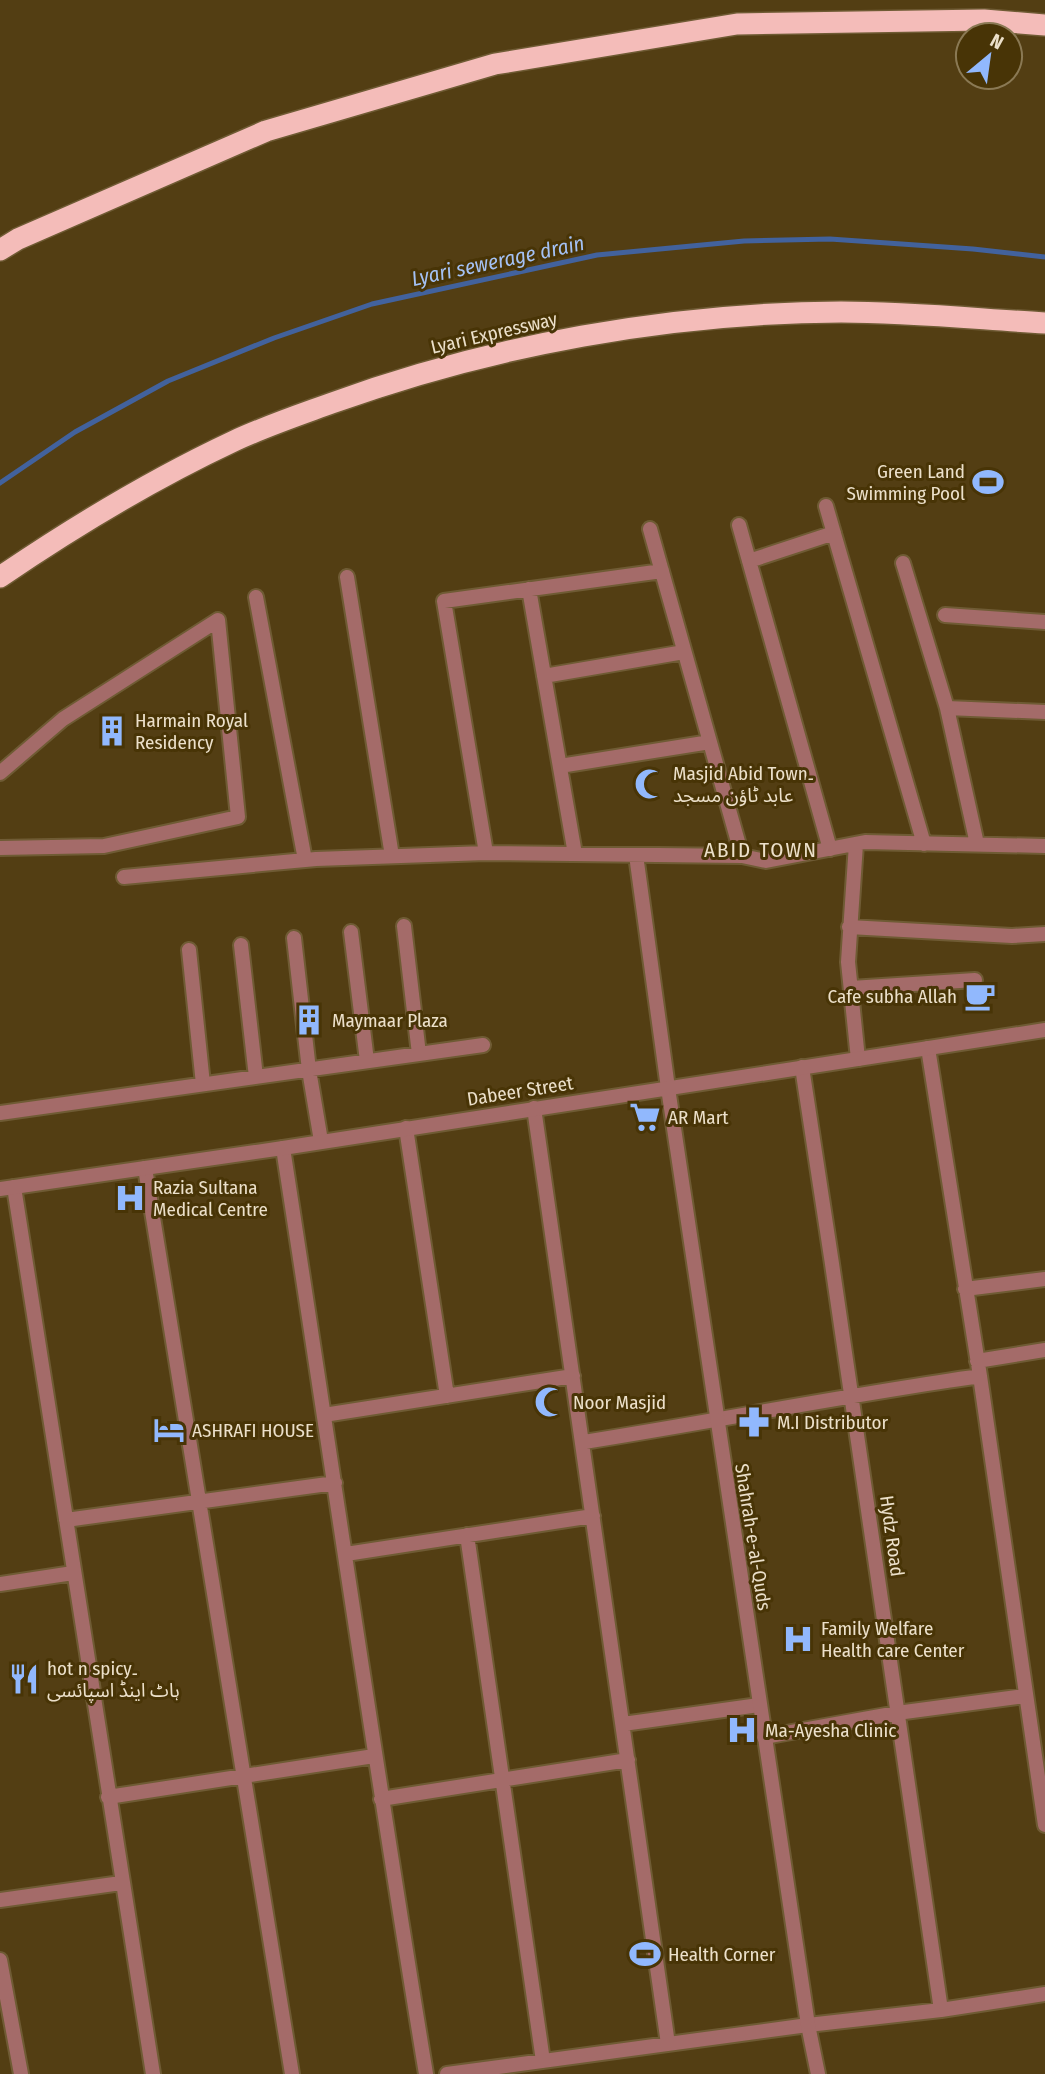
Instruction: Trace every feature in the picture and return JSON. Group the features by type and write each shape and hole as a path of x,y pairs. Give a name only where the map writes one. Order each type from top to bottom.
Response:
{"highway":[{"path":"0,250 18,239 266,131 495,64 737,24 984,20 1045,24"},
{"name":"Lyari Expressway","path":"0,577 39,550 137,492 237,439 353,395 450,365 616,331 752,316 842,312 1045,323"}],"street":[{"path":"826,506 924,844"},
{"path":"739,526 830,849"},
{"path":"650,529 742,856"},
{"path":"749,561 834,533"},
{"path":"903,564 947,708 977,844"},
{"path":"486,853 444,601 662,571"},
{"path":"347,578 392,856"},
{"path":"528,589 575,854"},
{"path":"256,597 305,860"},
{"path":"945,615 1045,622"},
{"path":"0,773 63,719 218,620 239,817 104,846 0,848"},
{"path":"544,676 684,652"},
{"path":"947,708 1045,712"},
{"path":"559,766 710,742"},
{"path":"856,844 848,962 858,1059"},
{"path":"124,877 305,860 392,856 486,853 742,856 766,861 856,844 1045,846"},
{"name":"Shahrah-e-al-Quds","path":"636,855 716,1421 807,2025 818,2074"},
{"path":"404,926 419,1054"},
{"path":"849,927 1012,936 1045,934"},
{"path":"351,932 367,1061"},
{"path":"294,938 309,1070 321,1141"},
{"path":"241,945 256,1077"},
{"path":"189,950 203,1084"},
{"path":"851,988 975,980"},
{"name":"Dabeer Street","path":"7,1188 1045,1030"},
{"path":"0,1113 482,1045"},
{"path":"928,1048 1025,1696 1039,1747 1045,1825"},
{"name":"Hydz Road","path":"802,1068 853,1395 941,2010"},
{"path":"534,1108 584,1442 668,2044"},
{"path":"406,1128 447,1396"},
{"path":"283,1148 374,1756 426,2074"},
{"path":"145,1168 292,2074"},
{"path":"7,1188 66,1520 153,2074"},
{"path":"965,1289 1045,1279"},
{"path":"584,1442 853,1395 978,1368 1045,1350"},
{"path":"324,1415 573,1376"},
{"path":"66,1520 335,1483"},
{"path":"345,1554 593,1516"},
{"path":"467,1535 543,2061"},
{"path":"0,1584 73,1573"},
{"path":"764,1737 897,1713 1025,1696"},
{"path":"623,1724 759,1705"},
{"path":"108,1797 374,1756"},
{"path":"381,1799 628,1760"},
{"path":"0,1900 121,1883"},
{"path":"0,1960 21,2074"},
{"path":"447,2074 1045,1994"}],"waterway":[{"name":"Lyari sewerage drain","path":"0,483 75,432 168,381 274,338 372,304 597,255 744,241 830,239 1045,257"}],"place":[{"name":"Green Land Swimming Pool","path":"988,482"},
{"name":"Harmain Royal Residency","path":"112,731"},
{"name":"Masjid Abid Town۔ عابد ٹاؤن مسجد","path":"650,784"},
{"name":"Cafe subha Allah","path":"980,996"},
{"name":"Maymaar Plaza","path":"309,1020"},
{"name":"AR Mart","path":"645,1117"},
{"name":"Razia Sultana Medical Centre","path":"130,1198"},
{"name":"Noor Masjid","path":"550,1402"},
{"name":"M.I Distributor","path":"754,1422"},
{"name":"ASHRAFI HOUSE","path":"169,1430"},
{"name":"Family Welfare Health care Center","path":"798,1639"},
{"name":"hot n spicy۔ ہاٹ اینڈ اسپائسی","path":"24,1679"},
{"name":"Ma-Ayesha Clinic","path":"742,1730"},
{"name":"Health Corner","path":"645,1954"}],"district":[{"name":"ABID TOWN","path":"761,850"}]}
